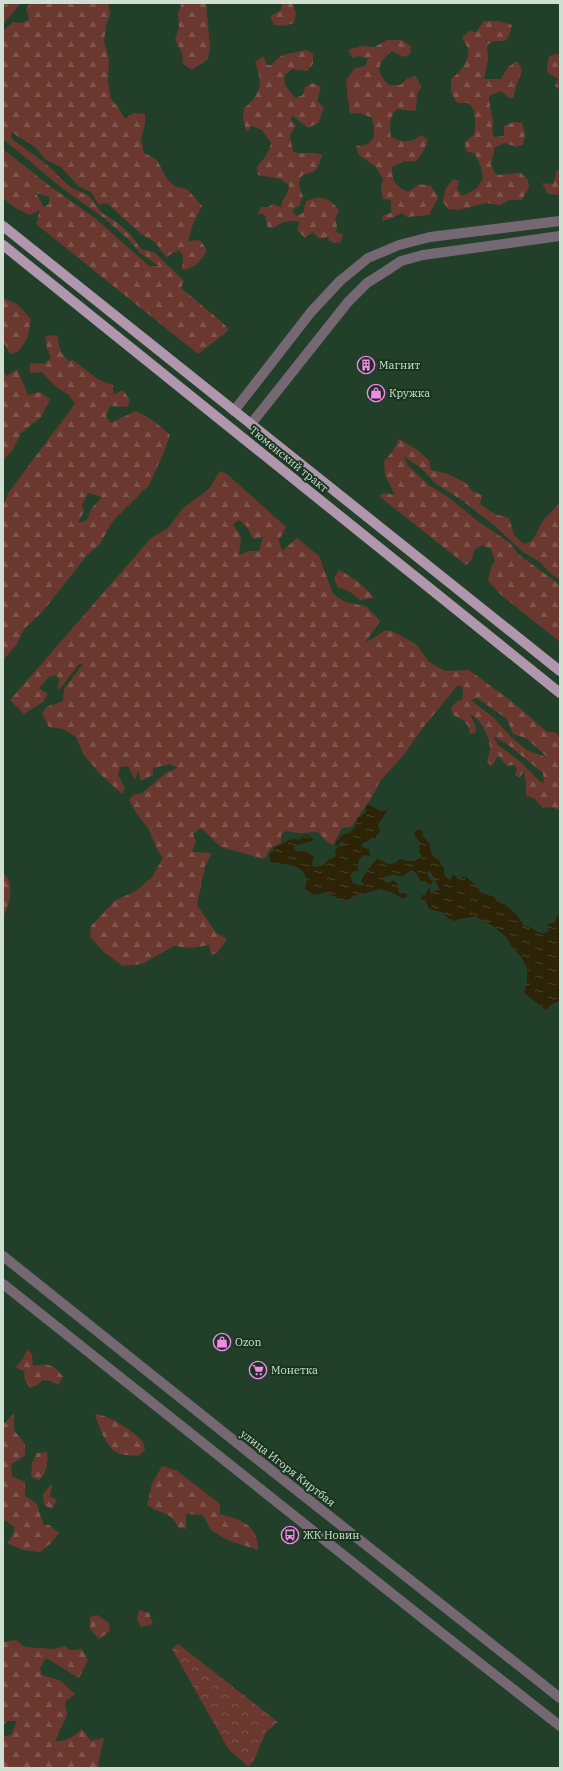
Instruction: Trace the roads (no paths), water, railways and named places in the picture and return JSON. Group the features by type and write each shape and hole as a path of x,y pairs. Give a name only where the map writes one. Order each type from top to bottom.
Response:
{"main road":[{"name":"Тюменский тракт","path":"3,226 560,671"},
{"name":"Тюменский тракт","path":"3,244 560,693"}],"street":[{"path":"234,411 311,312 340,281 368,258 399,245 430,237 560,221"},
{"path":"251,424 348,302 367,283 386,271 402,262 423,255 560,236"},
{"name":"улица Игоря Киртбая","path":"3,1256 251,1455 560,1698"},
{"path":"3,1284 560,1726"}],"water":[{"path":"367,804 381,811 388,810 379,823 378,827 381,831 376,835 376,839 372,838 362,844 362,847 369,849 370,856 365,855 359,859 358,871 354,871 350,876 353,883 362,886 364,884 361,881 368,869 377,859 389,864 396,863 399,859 415,861 420,858 422,855 419,852 420,843 414,834 416,830 422,830 423,836 429,843 432,855 440,861 440,864 444,868 444,874 447,878 451,880 452,875 458,878 466,877 478,887 480,892 494,897 498,902 506,905 517,915 524,926 546,933 549,931 547,924 555,923 556,918 560,914 560,1001 552,1004 546,1010 524,993 527,982 527,968 508,939 495,927 475,916 455,921 449,919 442,912 429,909 426,902 421,900 422,895 425,895 430,886 430,892 440,890 430,871 427,873 430,880 433,880 431,885 427,884 426,881 421,881 416,873 411,870 403,875 399,876 394,874 384,877 383,880 389,883 394,880 399,886 398,891 400,893 407,893 407,897 402,898 391,892 380,889 354,896 345,902 326,892 314,895 305,889 306,881 302,870 290,865 270,862 269,854 275,847 289,840 298,840 307,835 313,839 313,841 295,845 294,848 297,852 306,850 310,855 314,856 312,864 314,867 324,865 328,860 336,856 335,851 338,847 344,846 342,841 338,846 334,844 344,834 352,831 358,817 366,812"}],"place":[{"name":"Магнит","path":"366,365"},
{"name":"Кружка","path":"376,393"},
{"name":"Ozon","path":"222,1342"},
{"name":"Монетка","path":"258,1370"},
{"name":"ЖК Новин","path":"290,1535"}]}
